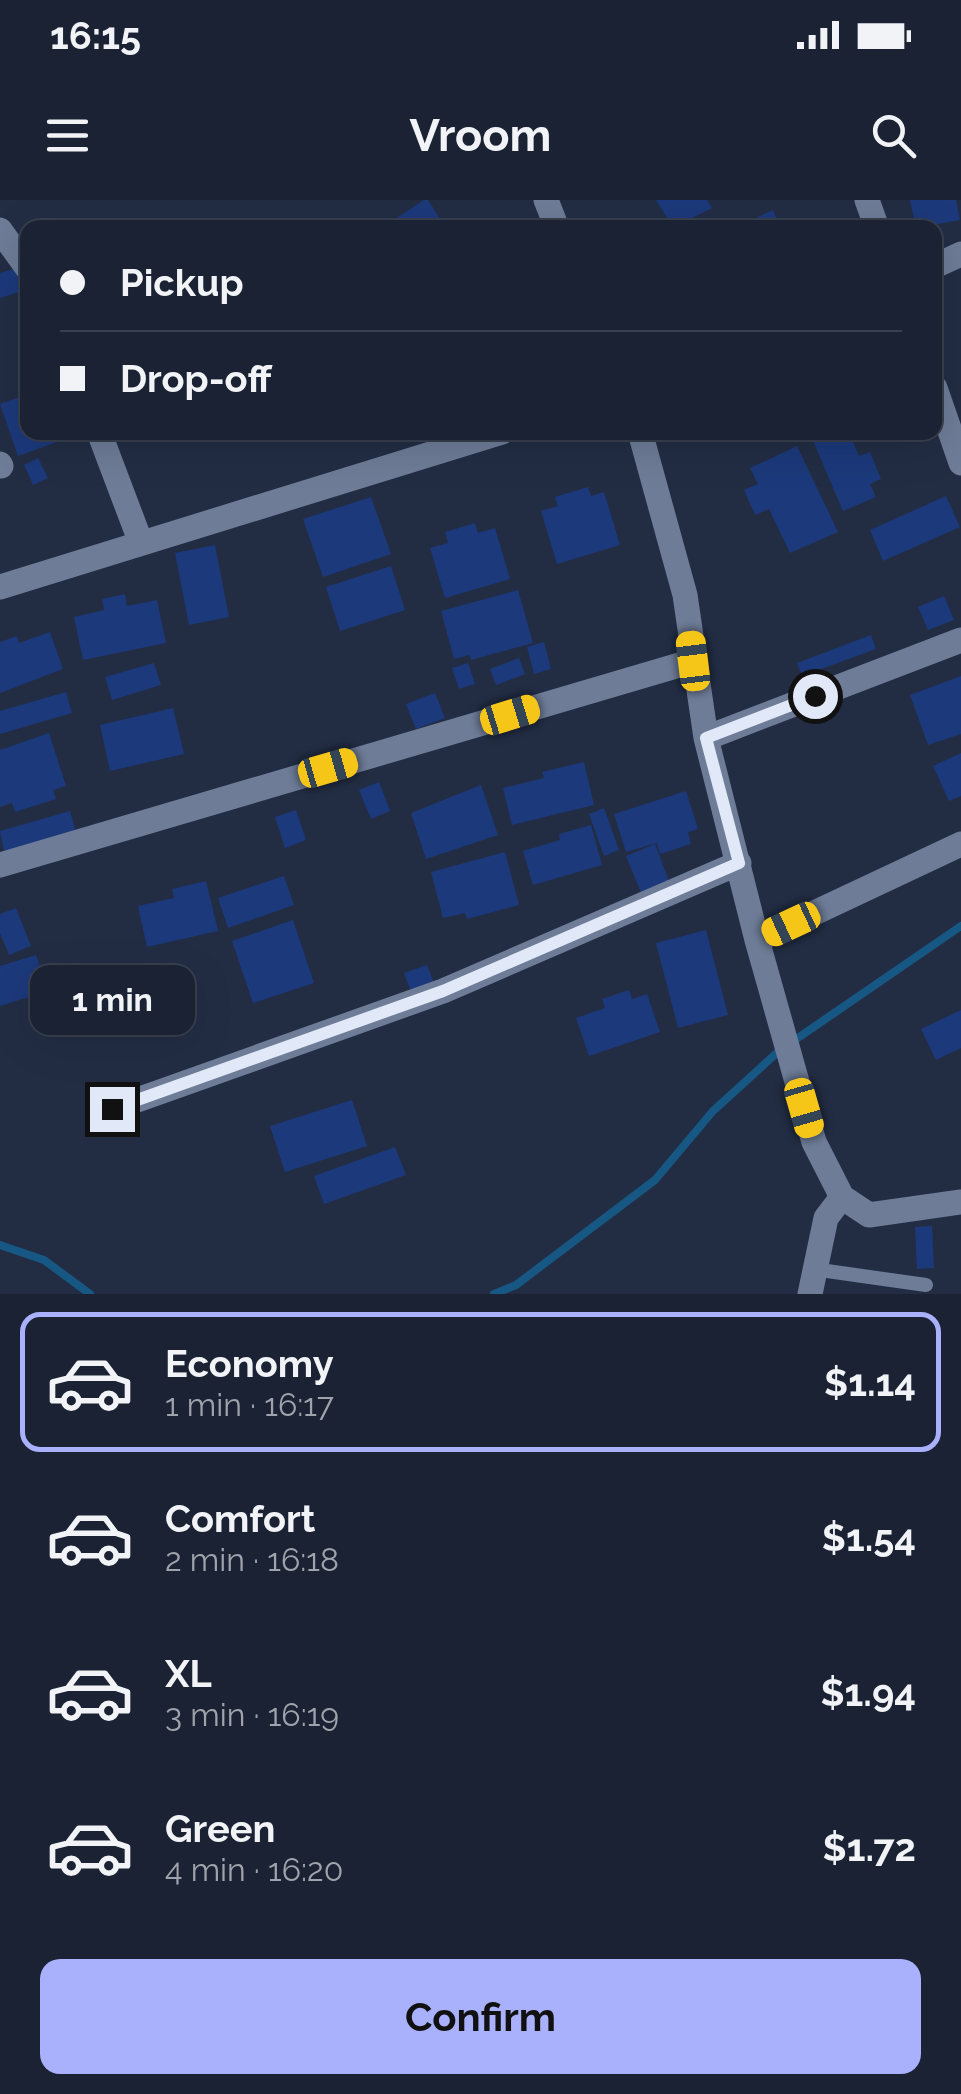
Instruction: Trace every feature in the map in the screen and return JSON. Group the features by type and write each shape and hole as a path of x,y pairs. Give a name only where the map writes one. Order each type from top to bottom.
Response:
{"street":[{"path":"2,236 20,259"},
{"path":"942,408 961,463"},
{"path":"102,440 141,543"},
{"path":"0,587 476,440"},
{"path":"642,440 685,595 706,738 756,940 777,1000 814,1142 842,1197 869,1215 961,1202"},
{"path":"706,738 961,640"},
{"path":"0,865 693,661"},
{"path":"756,940 961,844"},
{"path":"112,1109 443,991 739,863"},
{"path":"812,1281 826,1218 842,1197"}],"lane":[{"path":"812,1281 926,1285"}],"building":[{"path":"428,200 441,220 393,220"},
{"path":"656,200 707,200 712,208 689,220 668,220"},
{"path":"910,200 956,200 960,220 942,223 942,220 914,220"},
{"path":"773,210 778,220 751,220"},
{"path":"20,267 20,292 0,298 0,273"},
{"path":"20,397 20,440 63,440 18,456 0,404"},
{"path":"852,440 859,456 870,452 881,479 870,484 876,497 843,511 813,441"},
{"path":"797,446 838,532 790,553 769,509 755,515 744,490 758,484 750,468"},
{"path":"38,458 48,478 33,485 24,465"},
{"path":"588,487 591,496 604,492 620,545 557,564 541,511 558,506 555,497"},
{"path":"946,496 960,527 883,561 870,530"},
{"path":"371,497 391,554 323,577 303,519"},
{"path":"475,523 478,533 495,528 510,579 445,598 430,548 448,543 445,532"},
{"path":"215,545 229,617 189,625 175,553"},
{"path":"391,566 405,610 340,631 326,587"},
{"path":"518,590 533,643 471,660 470,655 454,659 441,611"},
{"path":"125,594 127,606 157,600 166,643 83,660 74,617 104,610 102,599"},
{"path":"944,596 954,620 928,630 918,607"},
{"path":"50,632 63,669 0,693 0,642 17,636 19,643"},
{"path":"871,635 876,649 802,676 797,663"},
{"path":"544,642 551,669 534,674 527,647"},
{"path":"519,658 525,674 496,685 490,669"},
{"path":"154,663 161,685 112,700 105,677"},
{"path":"468,663 475,684 459,689 452,668"},
{"path":"961,676 961,734 928,745 910,695"},
{"path":"66,692 72,713 0,734 0,711"},
{"path":"435,693 445,718 416,729 406,704"},
{"path":"173,708 184,754 110,771 100,725"},
{"path":"49,733 66,786 53,790 56,799 15,812 12,803 0,807 0,750"},
{"path":"961,753 961,796 949,801 933,766"},
{"path":"584,762 594,805 512,825 503,788 544,778 542,772"},
{"path":"379,782 390,811 371,819 359,790"},
{"path":"481,785 498,835 426,859 411,813"},
{"path":"686,791 698,829 688,832 691,844 660,854 657,843 626,852 614,814"},
{"path":"604,808 619,850 604,856 589,814"},
{"path":"296,810 306,840 285,848 275,817"},
{"path":"70,811 77,836 5,857 0,831"},
{"path":"591,825 602,865 533,885 523,851 560,840 559,834"},
{"path":"655,844 672,889 644,900 626,856"},
{"path":"505,852 519,905 467,919 465,913 443,918 431,872"},
{"path":"284,876 294,905 228,928 218,898"},
{"path":"206,881 218,931 147,947 138,906 174,898 172,889"},
{"path":"16,908 31,946 9,955 0,933 0,914"},
{"path":"293,920 314,983 253,1003 232,941"},
{"path":"706,930 728,1015 678,1028 656,943"},
{"path":"36,955 48,991 0,1006 0,966"},
{"path":"427,965 434,983 411,992 404,973"},
{"path":"130,975 142,1016 74,1036 62,996"},
{"path":"629,990 632,999 647,994 660,1032 589,1056 576,1018 605,1008 602,999"},
{"path":"961,1010 961,1048 936,1060 921,1029"},
{"path":"352,1100 367,1146 285,1172 270,1126"},
{"path":"395,1147 406,1175 324,1204 314,1176"},
{"path":"932,1226 934,1268 917,1269 915,1227"}],"waterway":[{"path":"792,1042 961,926"},
{"path":"494,1294 516,1285 655,1180 713,1111 780,1050"},
{"path":"0,1245 44,1260 90,1294"}],"route":[{"path":"112,1109 443,991 739,863 706,738 815,696"}]}
